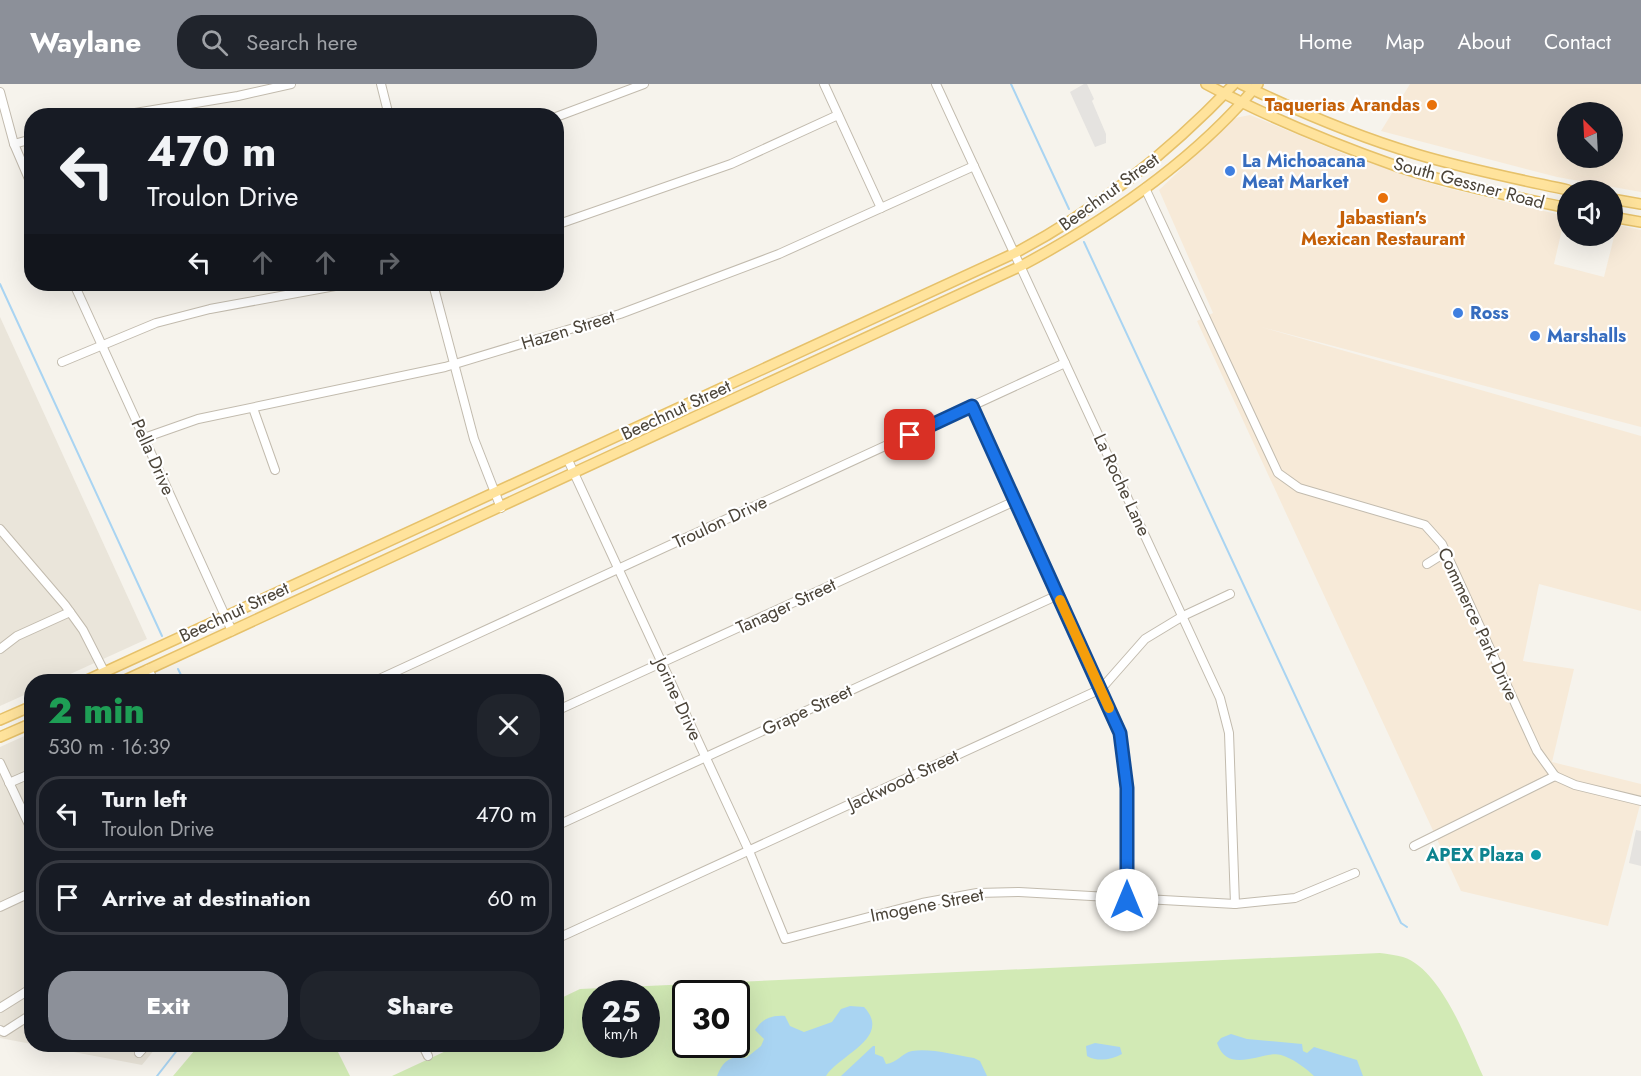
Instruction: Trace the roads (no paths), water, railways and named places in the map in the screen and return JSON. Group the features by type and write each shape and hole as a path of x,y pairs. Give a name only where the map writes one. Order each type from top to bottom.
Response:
{"main road":[{"name":"South Gessner Road","path":"1206,84 1241,102 1400,167 1455,183 1557,206"},
{"name":"Beechnut Street","path":"111,674 225,616 1015,253 1065,225 1138,173 1167,150 1234,84"},
{"name":"South Gessner Road","path":"1240,84 1255,87 1352,132 1409,152 1557,187"},
{"name":"Beechnut Street","path":"138,674 575,474 1021,266 1068,240 1145,188 1206,137 1255,87"},
{"path":"1623,201 1641,204"},
{"path":"1623,219 1641,222"},
{"path":"873,319 880,333"},
{"path":"713,393 720,407"},
{"path":"359,555 366,570"},
{"path":"0,720 24,710"},
{"path":"0,737 24,726"}],"street":[{"path":"165,108 238,96 291,84"},
{"path":"381,84 387,108"},
{"path":"564,114 644,84"},
{"path":"824,84 882,208"},
{"name":"La Roche Lane","path":"936,84 1183,616 1226,717 1235,904"},
{"path":"0,92 14,144 24,167"},
{"path":"564,222 731,164 838,115"},
{"path":"14,144 24,141"},
{"name":"Hazen Street","path":"144,438 198,419 454,364 620,314 779,254 974,166"},
{"name":"Commerce Park Drive","path":"1145,188 1278,473 1299,489 1425,525 1442,544 1538,752 1555,776"},
{"name":"Pella Drive","path":"77,291 232,631"},
{"path":"62,362 156,323 210,309 308,291"},
{"path":"435,291 474,439 501,508"},
{"name":"Troulon Drive","path":"390,674 1065,363"},
{"path":"972,406 1124,744 1127,788 1127,900"},
{"path":"253,408 275,470"},
{"name":"Jorine Drive","path":"568,460 749,851 784,939"},
{"name":"Tanager Street","path":"564,707 1015,501"},
{"path":"0,529 70,612 106,674"},
{"path":"1427,564 1446,552"},
{"name":"Jackwood Street","path":"564,935 1101,689 1143,641 1183,616 1230,594"},
{"name":"Grape Street","path":"564,822 1058,595"},
{"path":"0,649 17,636 70,612"},
{"path":"148,669 150,674"},
{"path":"0,763 24,814"},
{"path":"9,783 24,776"},
{"path":"1414,846 1555,776 1575,785 1641,801"},
{"name":"Imogene Street","path":"784,939 922,903 977,893 1019,892 1127,900 1235,904 1295,898 1355,873"},
{"path":"0,907 24,896"},
{"path":"0,1008 24,993"},
{"path":"0,1030 4,1032 24,1019"},
{"path":"426,1052 428,1056"}],"water":[{"path":"850,1006 864,1007 871,1018 872,1028 868,1037 826,1076 717,1076 728,1060 750,1058 750,1055 761,1046 764,1039 755,1030 767,1018 785,1016 790,1026 804,1032 832,1022 841,1009"},
{"path":"1231,1034 1247,1039 1302,1044 1303,1051 1307,1053 1314,1047 1357,1060 1363,1076 1314,1076 1290,1058 1274,1054 1246,1060 1229,1058 1222,1053 1217,1043 1221,1038"},
{"path":"1095,1043 1120,1047 1122,1054 1114,1058 1091,1058 1087,1056 1086,1046"},
{"path":"875,1046 875,1054 883,1057 886,1064 908,1052 919,1050 974,1058 980,1061 987,1076 841,1076"}],"waterway":[{"path":"1011,84 1069,209"},
{"path":"1084,242 1401,923 1407,927"},
{"path":"0,284 162,636"},
{"path":"178,669 180,674"},
{"path":"157,1076 176,1052"}],"place":[{"name":"Taquerias Arandas","path":"1432,105"},
{"name":"La Michoacana Meat Market","path":"1230,171"},
{"name":"Jabastian's Mexican Restaurant","path":"1383,198"},
{"name":"Ross","path":"1458,313"},
{"name":"Marshalls","path":"1535,336"},
{"name":"APEX Plaza","path":"1536,855"}]}
